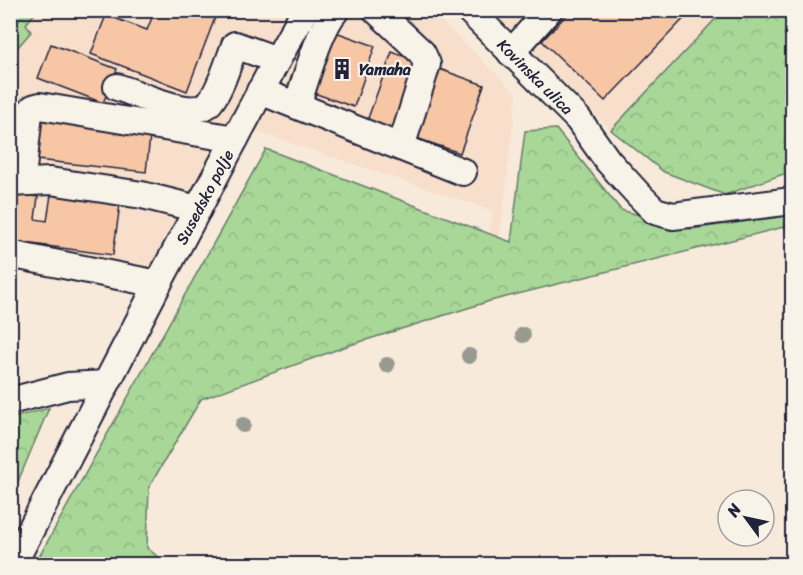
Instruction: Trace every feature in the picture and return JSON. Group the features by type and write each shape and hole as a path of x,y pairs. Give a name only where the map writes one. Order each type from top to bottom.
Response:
{"street":[{"name":"Susedsko polje","path":"13,564 158,284 305,10"},
{"path":"297,105 322,35 336,10"},
{"path":"376,10 422,52 427,64 401,147"},
{"name":"Kovinska ulica","path":"469,10 578,119 608,161 656,211 674,216 792,201"},
{"path":"511,52 549,10"},
{"path":"117,87 180,108 196,109 207,105 214,95 236,45 277,60"},
{"path":"260,91 463,171"},
{"path":"198,209 142,195 17,176 29,113 33,108 40,106 235,138"},
{"path":"14,255 158,284"},
{"path":"10,401 68,386 106,384"}],"shaded area":[{"path":"37,11 294,11 147,288 27,268 11,268 10,103 19,101 11,92 11,55 31,33 25,24"},
{"path":"318,11 431,11 517,94 498,251 488,250 493,211 252,130 264,114 275,111 294,52"},
{"path":"487,11 723,11 611,130"}],"green space":[{"path":"11,10 37,11 26,24 31,32 11,55"},
{"path":"723,11 792,11 792,171 725,195 664,172 611,130"},
{"path":"556,129 621,210 691,229 792,215 792,225 490,301 347,346 201,399 149,487 147,548 167,564 35,564 266,149 511,242 525,131"},
{"path":"49,408 11,498 11,418"}],"building":[{"path":"155,10 218,10 187,91 91,54 106,15 147,30"},
{"path":"571,10 692,10 605,101 542,41"},
{"name":"Yamaha","path":"330,30 375,46 354,107 308,91"},
{"path":"51,44 117,69 103,103 38,78"},
{"path":"392,52 484,85 460,153 367,121"},
{"path":"42,115 151,128 146,172 37,160"},
{"path":"52,188 121,197 113,255 10,241 10,193 38,197 35,219 47,221"}],"place":[{"name":"Yamaha","path":"342,69"}]}
